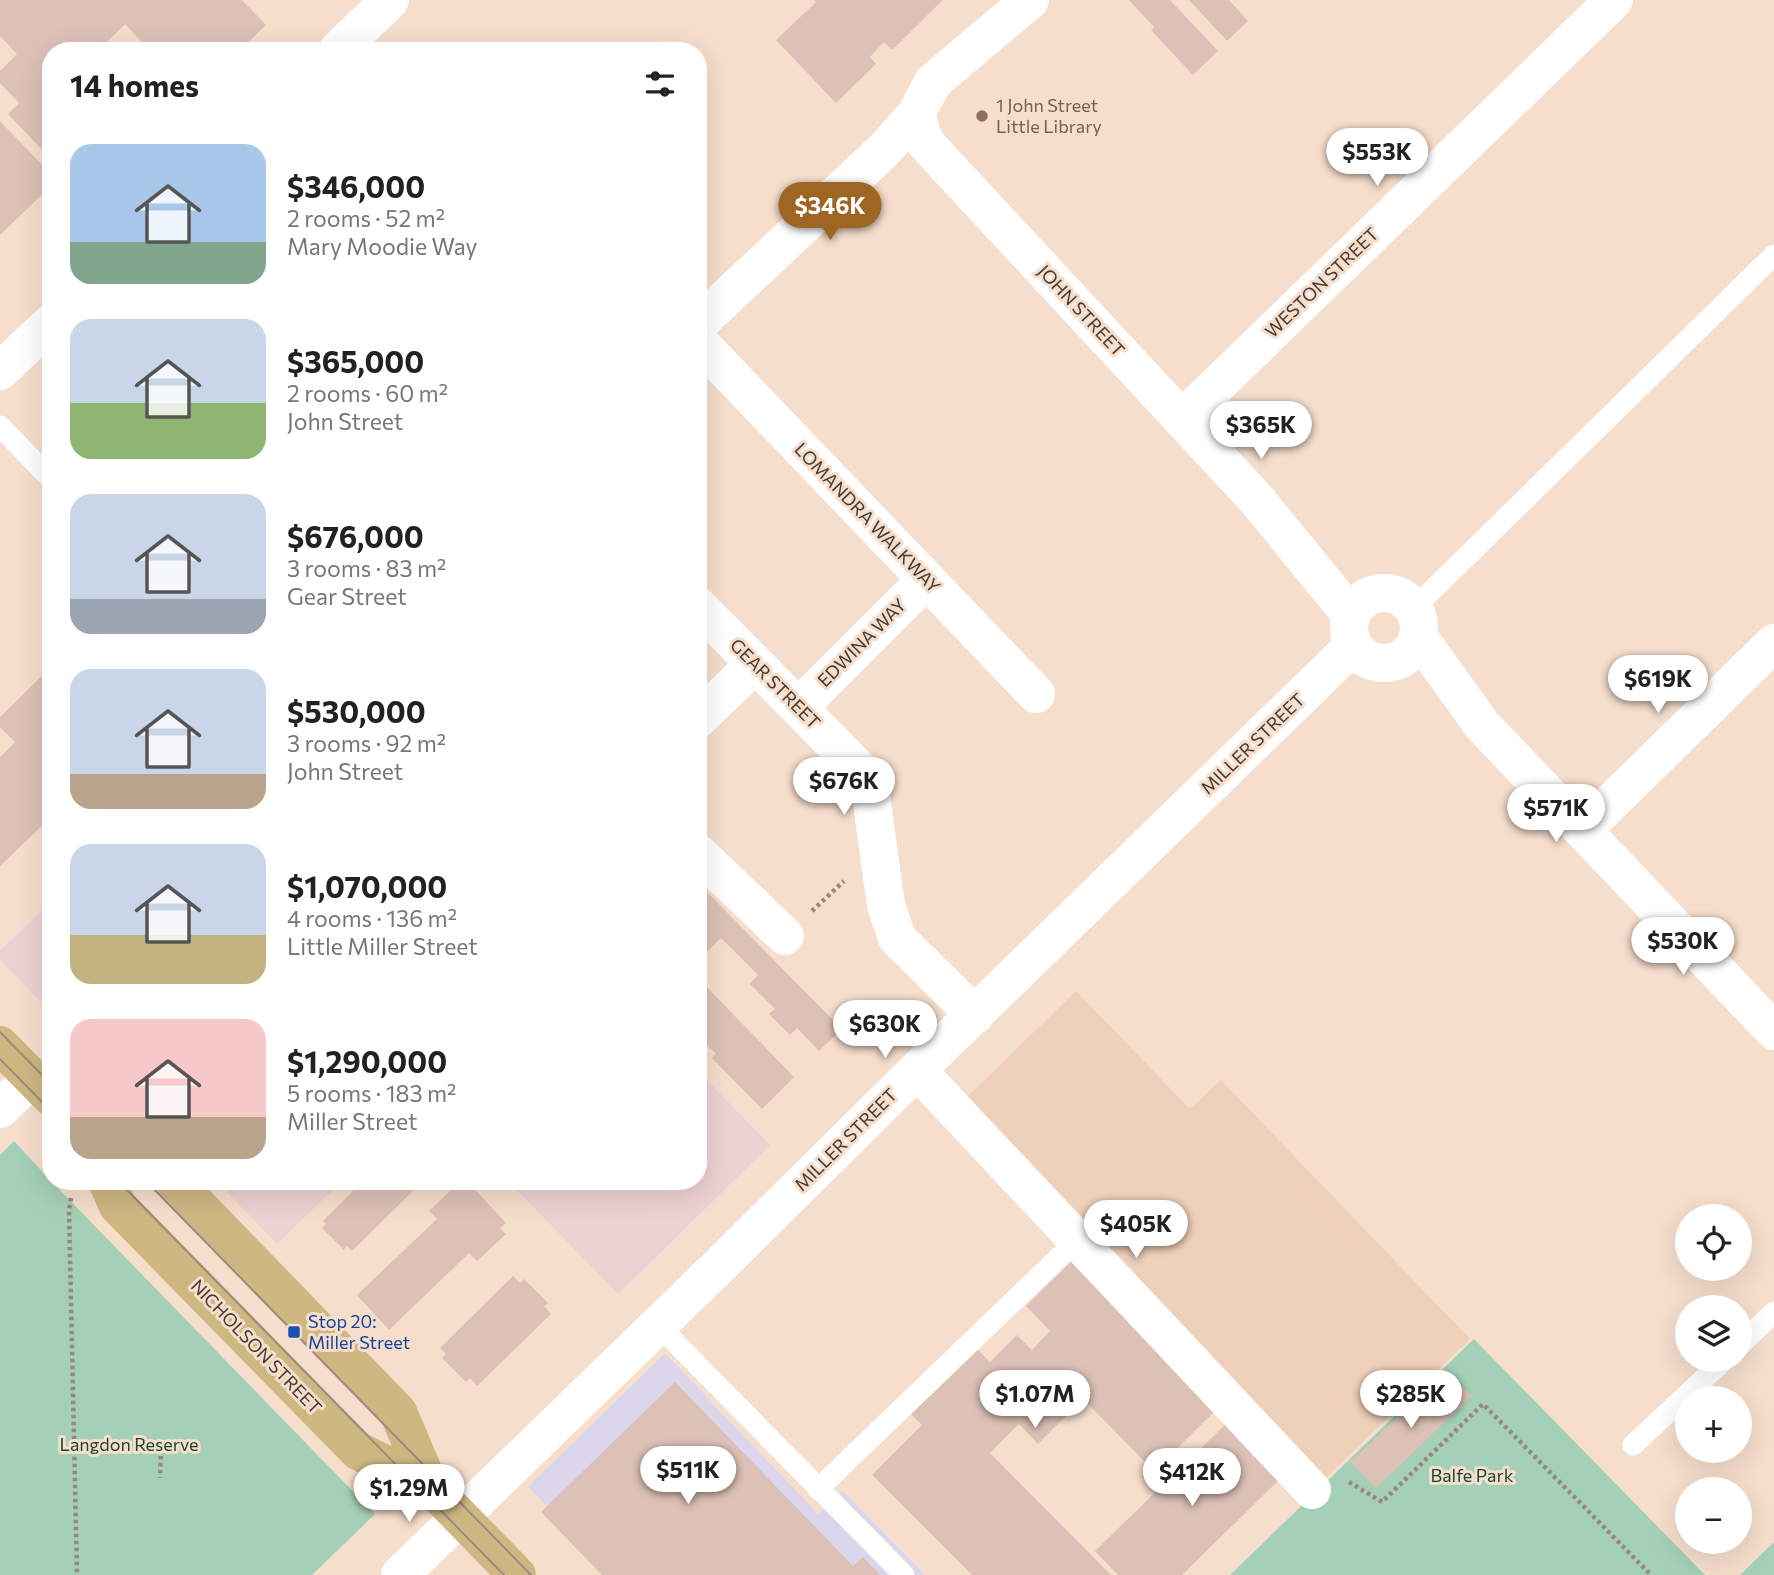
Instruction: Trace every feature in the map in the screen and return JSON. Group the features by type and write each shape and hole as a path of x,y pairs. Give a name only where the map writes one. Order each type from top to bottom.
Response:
{"main road":[{"path":"0,1045 41,1088"},
{"name":"NICHOLSON STREET","path":"96,1190 118,1206 358,1451 429,1485 517,1575"},
{"name":"NICHOLSON STREET","path":"183,1190 398,1412 429,1485"}],"street":[{"path":"346,42 390,0"},
{"path":"707,316 869,164 916,114 933,82 1030,0"},
{"name":"WESTON STREET","path":"1182,419 1614,0"},
{"name":"JOHN STREET","path":"916,114 924,141 931,149 1257,500 1359,619 1361,655 1384,663 1409,635"},
{"path":"0,371 42,331"},
{"name":"LOMANDRA WALKWAY","path":"707,350 1036,694"},
{"name":"EDWINA WAY","path":"799,707 926,580"},
{"path":"1359,619 1395,594 1406,600 1409,635 1482,725 1772,1023"},
{"name":"GEAR STREET","path":"707,615 857,767 870,789 886,905 897,938 975,1015"},
{"name":"MILLER STREET","path":"400,1575 975,1015 1359,619"},
{"path":"1583,830 1774,643"},
{"path":"707,710 755,664"},
{"path":"707,862 785,936"},
{"path":"917,1070 1312,1490"},
{"path":"0,1109 41,1088"}],"lane":[{"path":"1409,635 1774,255"},
{"path":"0,426 42,470"},
{"path":"818,1489 1077,1240"},
{"path":"1752,1333 1774,1312"},
{"path":"657,1324 904,1575"},
{"path":"1633,1445 1711,1372"}],"path":[{"path":"785,936 850,875"},
{"path":"76,1575 69,1210 86,1190"},
{"path":"1312,1490 1331,1472 1382,1502 1483,1404 1651,1575"},
{"path":"74,1448 161,1446 160,1478"}],"shaded area":[{"path":"42,911 42,1003 0,960 0,951"},
{"path":"1076,991 1190,1109 1221,1080 1470,1339 1324,1479 961,1103"},
{"path":"707,1080 770,1145 618,1294 517,1190 707,1190"},
{"path":"225,1190 333,1190 277,1244"},
{"path":"665,1353 818,1514 843,1491 925,1575 615,1575 528,1487"}],"green space":[{"name":"Langdon Reserve","path":"14,1141 42,1171 42,1190 60,1190 375,1514 312,1575 0,1575 0,1155"},
{"name":"Balfe Park","path":"1474,1339 1675,1544 1675,1554 1684,1554 1705,1575 1230,1575"},
{"path":"1774,1542 1774,1575 1740,1575"}],"building":[{"path":"0,0 242,0 266,25 248,42 142,42 125,24 107,42 42,42 42,150 8,114 19,103 0,83 0,71 17,54 0,36"},
{"path":"814,0 943,0 892,50 884,42 870,57 876,64 836,103 776,40 816,2"},
{"path":"1129,0 1170,0 1218,51 1193,75 1151,30 1154,27"},
{"path":"1189,0 1229,0 1248,21 1227,41"},
{"path":"0,121 42,165 42,195 0,235"},
{"path":"42,676 42,826 0,866 0,757 15,742 0,727 0,717"},
{"path":"707,892 842,1029 819,1051 797,1028 790,1035 769,1014 775,1009 750,984 758,975 721,938 707,952"},
{"path":"707,987 794,1077 762,1109 712,1058 716,1054 707,1045"},
{"path":"354,1190 414,1190 352,1251 347,1246 344,1250 322,1228 326,1224 323,1221"},
{"path":"451,1190 475,1190 506,1223 500,1228 506,1234 477,1261 469,1253 389,1330 357,1295 437,1219 429,1211"},
{"path":"1071,1262 1217,1409 1154,1471 1083,1399 1038,1444 1019,1424 990,1453 1111,1575 972,1575 872,1475 922,1425 908,1411 974,1346 990,1362 1017,1335 1032,1350 1050,1331 1026,1306"},
{"path":"513,1276 520,1283 524,1279 548,1303 544,1306 551,1314 477,1386 470,1378 466,1382 442,1358 446,1354 440,1348"},
{"path":"1447,1371 1472,1396 1376,1488 1350,1462"},
{"path":"675,1382 853,1566 863,1557 880,1575 602,1575 541,1512"},
{"path":"1230,1420 1284,1475 1182,1575 1118,1575 1095,1551"}],"tram line":[{"path":"0,1032 42,1075"},
{"path":"0,1059 42,1102"},
{"path":"127,1190 504,1575"},
{"path":"155,1190 531,1575"}],"place":[{"name":"1 John Street Little Library","path":"982,116"},
{"name":"Stop 20: Miller Street","path":"294,1332"}]}
